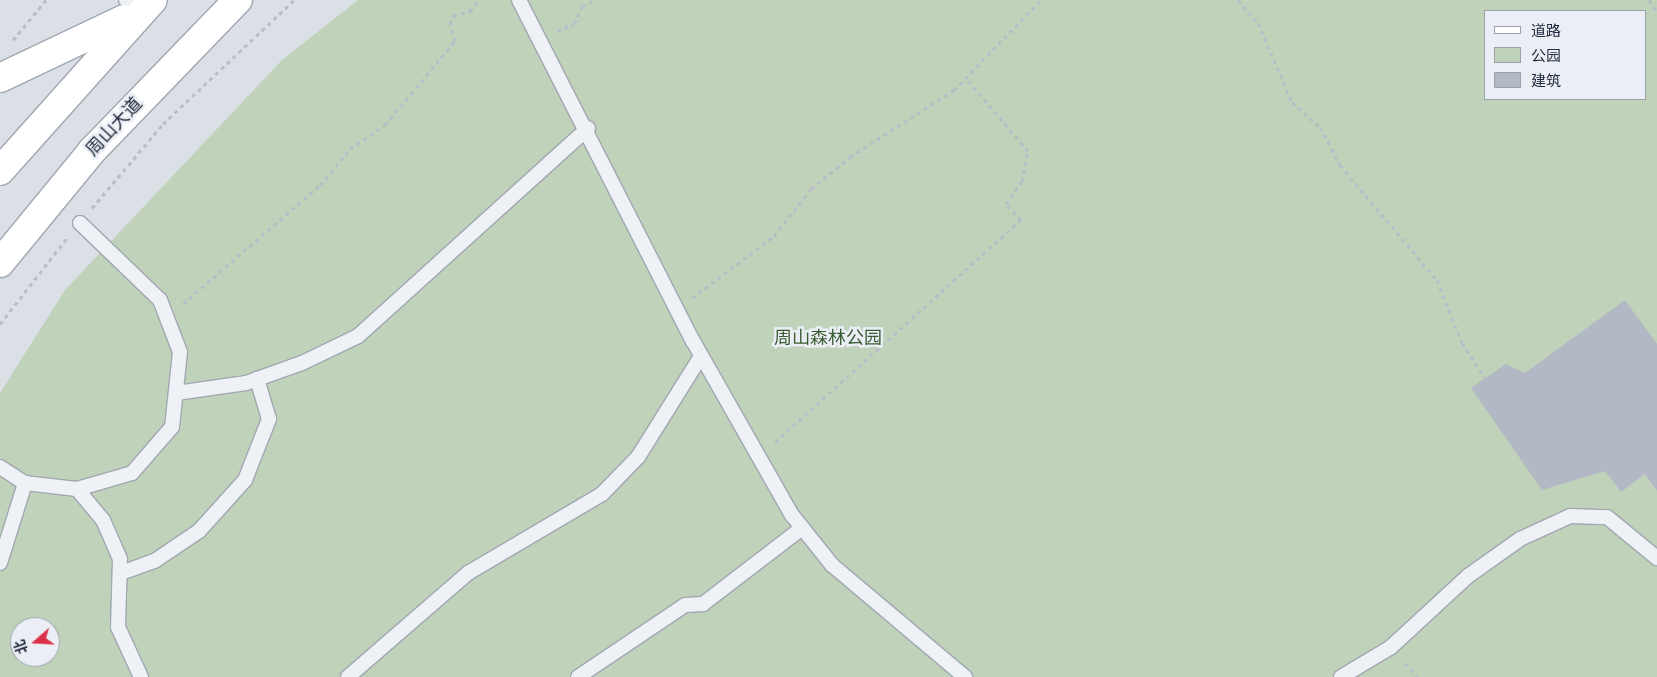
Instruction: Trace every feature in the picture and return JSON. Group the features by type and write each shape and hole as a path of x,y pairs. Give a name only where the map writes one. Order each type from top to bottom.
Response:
{"main road":[{"name":"周山大道","path":"0,263 92,151 238,0"},
{"path":"0,78 141,3"},
{"path":"0,171 141,3"}],"lane":[{"path":"519,0 588,128 701,356 757,457 802,528 832,566 965,677"},
{"path":"176,393 257,379 358,336 588,128"},
{"path":"0,467 25,482 77,490 132,473 172,427 180,352 160,300 80,223"},
{"path":"348,677 468,573 602,494 638,457 701,356"},
{"path":"121,573 156,560 199,531 245,480 269,419 257,379"},
{"path":"0,563 25,482"},
{"path":"77,490 102,520 120,559 118,627 141,677"},
{"path":"1341,677 1391,647 1468,576 1520,539 1570,516 1607,517 1657,558"},
{"path":"578,677 685,605 703,604 802,528"}],"path":[{"path":"10,44 46,0"},
{"path":"0,324 80,223 163,124 294,0"},
{"path":"166,316 214,282 283,213 320,185 350,149 384,125 455,41 450,24 453,16 470,12 479,0"},
{"path":"540,38 574,24 582,6 595,0"},
{"path":"677,308 774,236 811,189 850,157 918,117 966,78 1041,0"},
{"path":"1238,0 1258,23 1292,102 1320,127 1340,165 1438,280 1462,343 1485,378"},
{"path":"1649,0 1657,12"},
{"path":"757,457 1021,220 1006,204 1022,181 1028,150 966,78"}],"green space":[{"name":"周山森林公园","path":"358,0 1657,0 1657,677 0,677 0,393 65,290 282,60"}],"building":[{"path":"1625,300 1657,344 1657,491 1645,474 1621,492 1605,471 1542,490 1471,388 1506,364 1525,373"}]}
